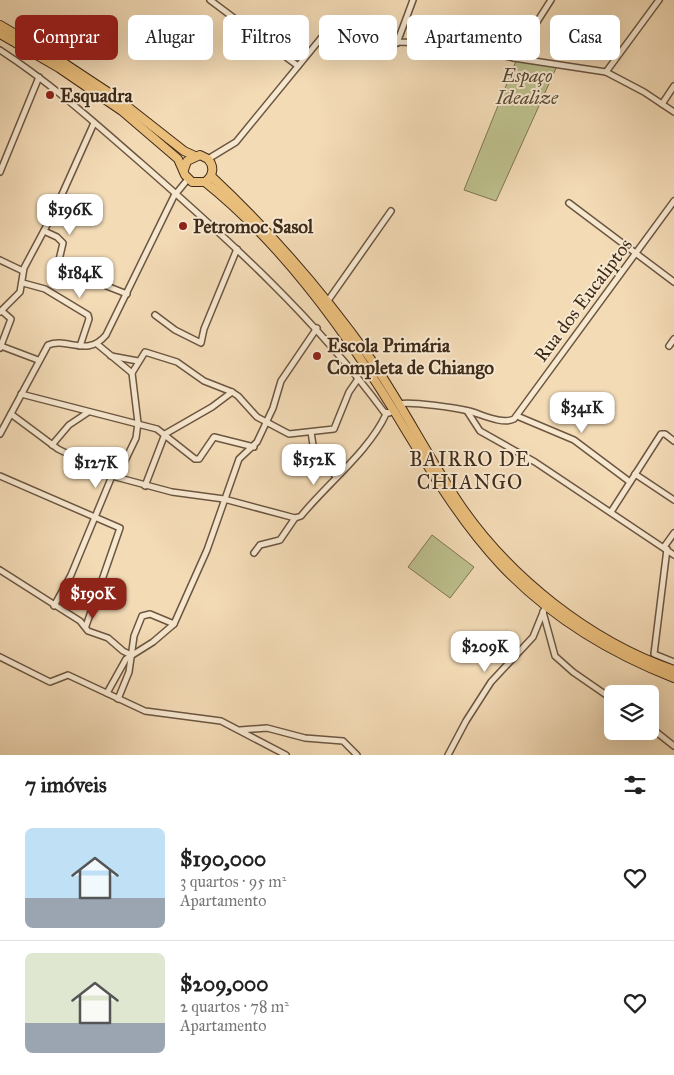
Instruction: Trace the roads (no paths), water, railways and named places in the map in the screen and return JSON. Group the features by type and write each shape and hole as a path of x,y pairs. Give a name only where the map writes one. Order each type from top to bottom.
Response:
{"main road":[{"path":"0,26 55,57 114,96 184,151 208,159 212,165 211,176 205,182 196,184 188,179 178,159 122,111 59,68 0,34"},
{"path":"184,170 187,161 195,156"},
{"path":"211,176 269,234 327,302 370,358 393,409 460,504 493,546 549,599 587,626 630,652 674,670"},
{"path":"205,182 236,210 313,295 364,363 451,504 503,567 545,608 590,637 645,666 674,678"}],"street":[{"path":"210,0 218,3 298,66"},
{"path":"398,43 413,0"},
{"path":"540,17 551,0"},
{"path":"606,72 660,0"},
{"path":"208,159 236,142 334,21 385,41 407,43"},
{"path":"0,50 39,77 176,193 316,328 358,379 393,409"},
{"path":"527,60 606,72 674,112"},
{"path":"0,172 39,77"},
{"path":"662,104 674,86"},
{"path":"38,360 0,347 11,319 1,312 17,297 23,283 23,271 44,231 94,122"},
{"path":"0,434 45,348 51,344 80,346 97,344 106,335 176,193 188,179"},
{"name":"Rua dos Eucaliptos","path":"517,416 674,201"},
{"path":"569,203 636,254 673,279"},
{"path":"327,302 391,211"},
{"path":"44,231 57,237 63,243 59,260 63,269 127,294"},
{"path":"155,315 175,330 201,342 204,329 236,249"},
{"path":"0,260 23,271"},
{"path":"23,283 45,290 88,315 89,319 80,346"},
{"path":"239,459 254,447 267,422 284,376 316,328"},
{"path":"669,346 674,339"},
{"path":"97,344 132,373"},
{"path":"54,606 71,575 112,476 127,458 136,438 138,423 132,373 138,360 145,352 177,362 204,380 232,392 257,417 291,435 334,429 349,392 358,379"},
{"path":"111,356 138,360"},
{"path":"145,486 165,434 212,407 232,392"},
{"path":"21,394 88,413 138,423 165,434 195,459 199,459 214,438 254,447"},
{"path":"11,414 52,446 112,476 172,492 224,498 295,518 301,516 380,427 393,409 410,403 467,410 506,422 517,416 574,440 630,482"},
{"path":"467,410 480,431 613,510 674,555"},
{"path":"52,446 69,425 88,413"},
{"path":"311,432 313,445 336,477"},
{"path":"613,510 663,434 674,440"},
{"path":"107,693 122,665 132,654 154,642 174,624 201,563 244,444"},
{"path":"635,474 674,500"},
{"path":"0,476 120,527 86,626"},
{"path":"254,553 260,545 280,540 295,518"},
{"path":"674,533 665,548 654,654 674,662"},
{"path":"0,570 86,626 91,633 108,638 118,648 132,654"},
{"path":"545,608 555,656 573,672 604,693"},
{"path":"448,755 466,720 490,682 533,637 545,608"},
{"path":"118,699 129,672 134,636 145,614 174,624"},
{"path":"118,648 122,665"},
{"path":"0,657 50,682 68,675 145,711 215,719 286,755"},
{"path":"240,730 267,728 305,738 344,741 356,755"},
{"path":"659,733 674,746"},
{"path":"667,739 674,737"}],"place":[{"name":"Esquadra","path":"50,95"},
{"name":"Petromoc Sasol","path":"183,226"},
{"name":"Escola Primária Completa de Chiango","path":"317,356"}],"district":[{"name":"BAIRRO DE CHIANGO","path":"470,470"}],"park label":[{"name":"Espaço Idealize","path":"527,86"}]}
